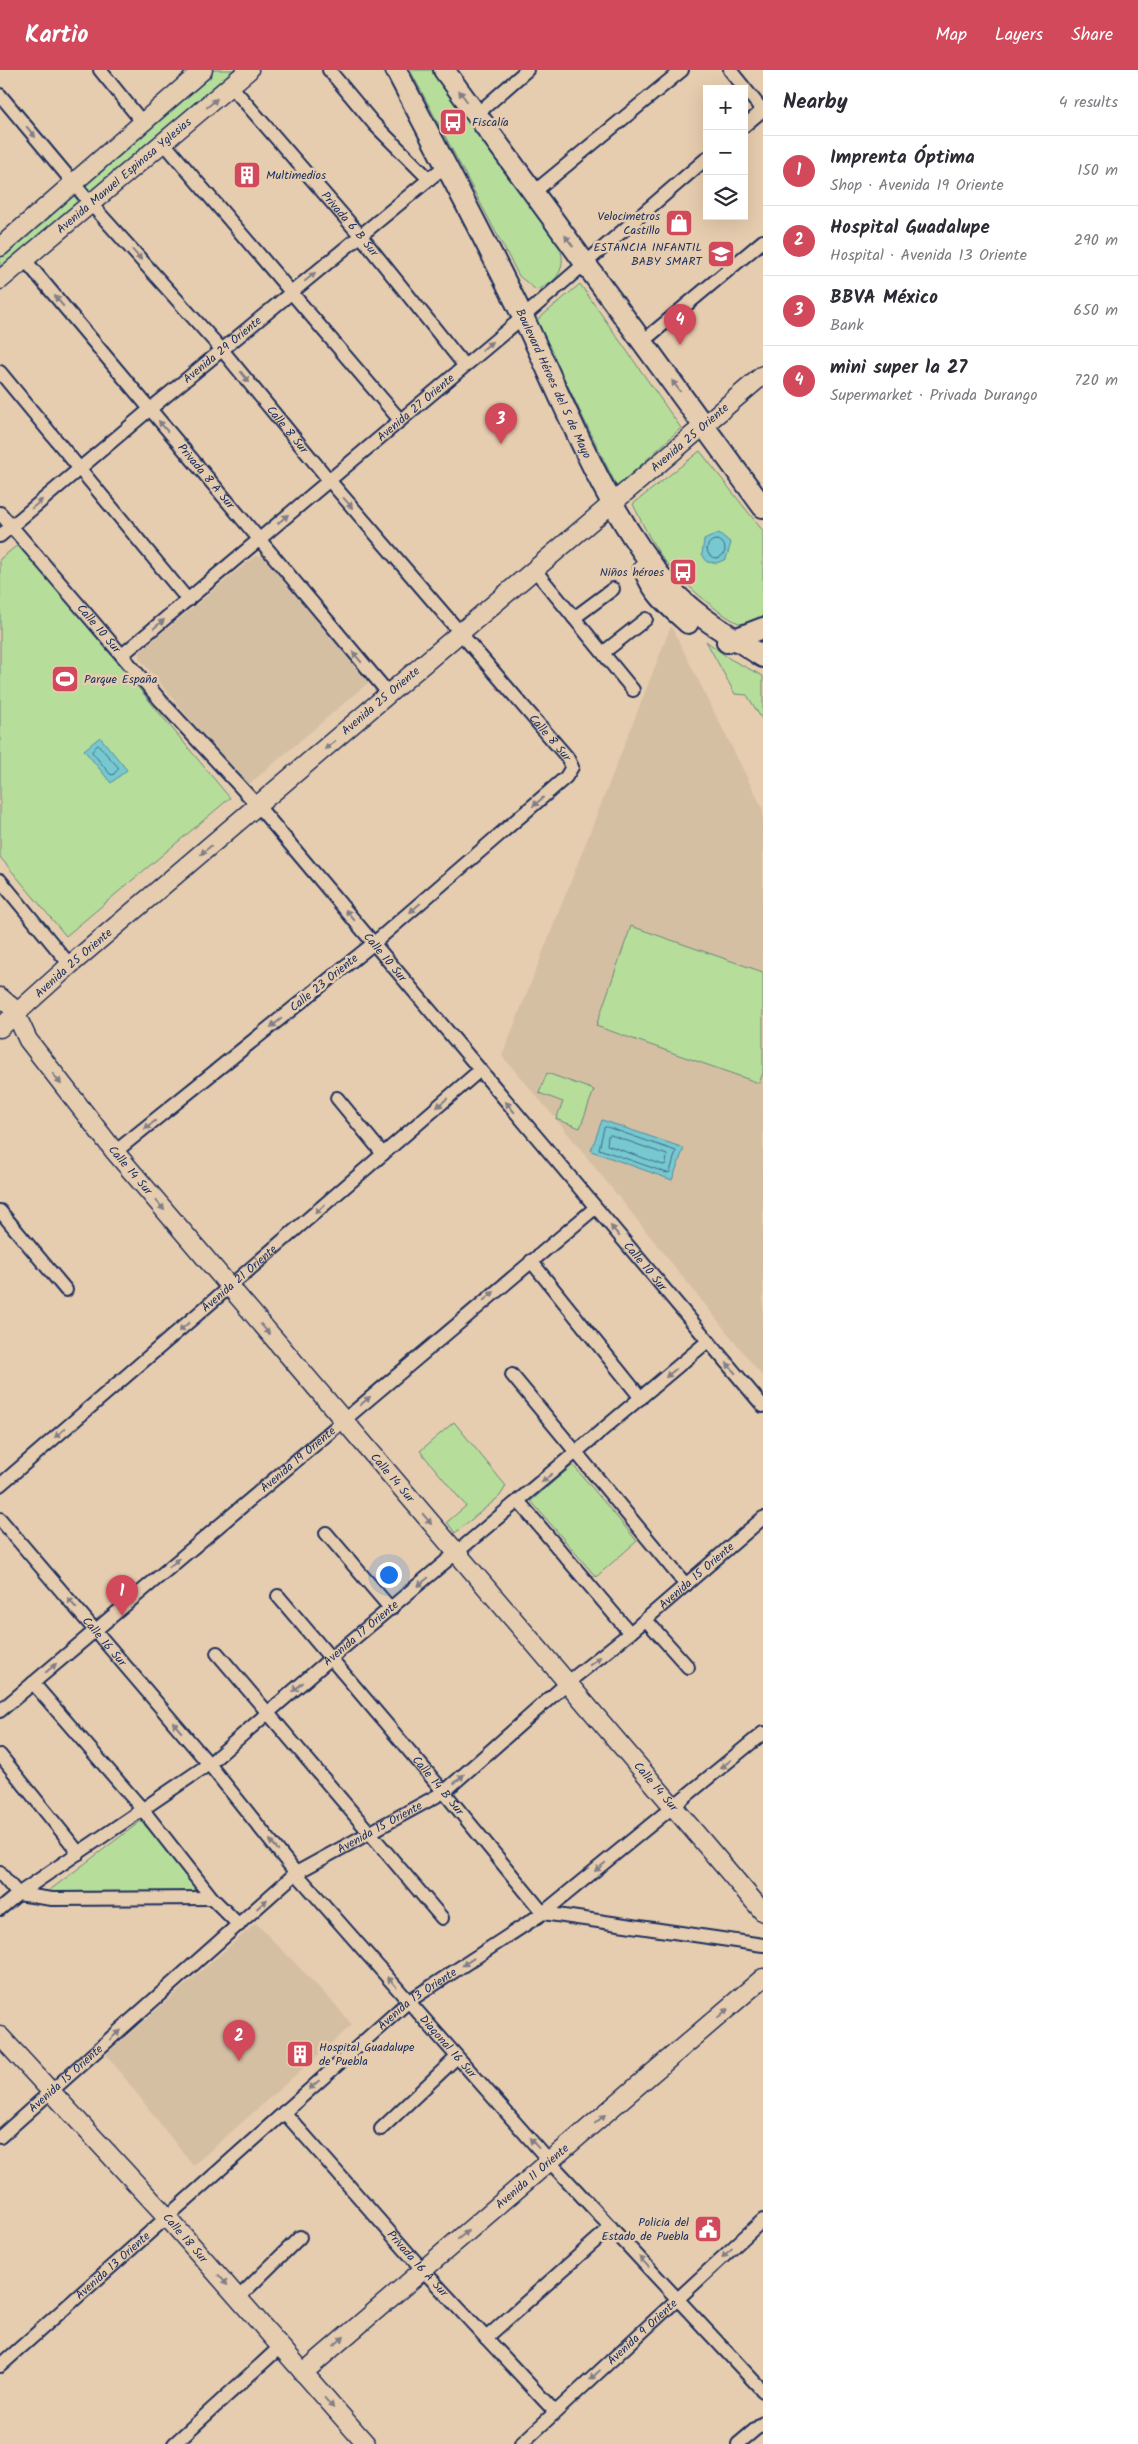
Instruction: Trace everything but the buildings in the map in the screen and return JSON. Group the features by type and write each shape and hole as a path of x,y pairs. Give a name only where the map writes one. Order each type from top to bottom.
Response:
{"main road":[{"path":"2,240 74,183 202,70"},
{"name":"Avenida Manuel Espinosa Yglesias","path":"0,280 249,70"},
{"name":"Boulevard Héroes del 5 de Mayo","path":"396,70 523,317 613,502 641,552 648,581 660,599 692,626 710,638 726,643 736,639"},
{"path":"444,70 762,504"},
{"name":"Avenida 25 Oriente","path":"5,1022 763,375"},
{"path":"736,639 763,628"},
{"path":"736,639 763,657"},
{"path":"0,997 5,1022"},
{"name":"Calle 14 Sur","path":"5,1022 28,1040 115,1152 763,1912"},
{"name":"Avenida 11 Oriente","path":"303,2373 763,1978"},
{"name":"Calle 18 Sur","path":"0,2036 167,2217 366,2444"}],"street":[{"path":"100,70 143,123"},
{"path":"329,70 374,124 429,179"},
{"path":"477,114 527,70"},
{"path":"534,192 682,70"},
{"path":"730,70 763,110 748,123"},
{"name":"Privada 6 B Sur","path":"231,86 360,235 464,365"},
{"name":"Calle 8 Sur","path":"0,95 91,204 223,351 329,480 567,757 572,767"},
{"path":"164,143 400,420"},
{"name":"Avenida 27 Oriente","path":"122,655 523,317 703,161"},
{"name":"Avenida 29 Oriente","path":"0,536 149,410 223,351 445,166"},
{"path":"642,342 763,241"},
{"name":"Privada 8 A Sur","path":"25,260 389,694"},
{"path":"0,372 188,600"},
{"name":"Calle 10 Sur","path":"0,513 122,655 258,806 479,1071 763,1406"},
{"path":"534,569 604,652 633,690"},
{"path":"574,618 613,589"},
{"path":"604,652 646,619"},
{"name":"Calle 23 Oriente","path":"115,1152 374,943 566,777 572,767"},
{"path":"0,880 70,965"},
{"name":"Avenida 21 Oriente","path":"0,1485 479,1071"},
{"path":"337,1098 383,1154"},
{"name":"Avenida 19 Oriente","path":"1,1707 33,1683 595,1208"},
{"path":"0,1211 66,1290"},
{"path":"531,1262 641,1398"},
{"name":"Avenida 17 Oriente","path":"0,1909 18,1894 209,1764 331,1658 519,1502 708,1341"},
{"path":"512,1375 686,1585"},
{"path":"519,1502 630,1633"},
{"name":"Avenida 15 Oriente","path":"0,2137 296,1873 444,1792 567,1683 646,1620 763,1518"},
{"name":"Calle 16 Sur","path":"0,1519 209,1764"},
{"path":"326,1533 391,1609"},
{"name":"Calle 14 B Sur","path":"278,1596 444,1792 543,1913"},
{"path":"646,1620 688,1667"},
{"path":"217,1653 442,1918"},
{"path":"33,1683 143,1810 212,1898 239,1925"},
{"name":"Avenida 13 Oriente","path":"0,2366 409,2001 543,1913 674,1808 763,1733"},
{"path":"0,1755 79,1853"},
{"name":"Diagonal 16 Sur","path":"209,1764 296,1873 457,2057 550,2162 763,2391"},
{"path":"0,1873 18,1894 52,1899 212,1898"},
{"path":"543,1913 763,1945"},
{"path":"381,2129 457,2057"},
{"name":"Privada 16 A Sur","path":"284,2112 422,2269 555,2412"},
{"name":"Avenida 9 Oriente","path":"521,2444 763,2220"},
{"path":"486,2338 611,2227"},
{"path":"238,2298 300,2237"},
{"path":"174,2444 280,2347"},
{"path":"738,2444 763,2423"}],"shaded area":[{"path":"255,556 263,556 369,682 246,787 139,658 140,651"},
{"path":"671,626 763,809 763,1377 556,1119 502,1056"},
{"path":"256,1923 334,2003 352,2025 193,2166 106,2054"}],"green space":[{"path":"207,70 243,70 93,199 80,182"},
{"path":"410,70 434,70 556,240 560,248 562,263 557,277 545,287 536,290 519,276"},
{"path":"73,188 86,204 0,275 0,252"},
{"path":"580,284 681,428 617,487 536,321"},
{"path":"700,451 763,531 763,620 754,624 745,625 727,617 685,582 659,553 633,504"},
{"name":"Parque España","path":"19,544 230,798 66,936 0,857 0,559"},
{"path":"706,641 730,659 763,676 763,721 747,695 735,694"},
{"path":"631,926 763,972 763,1073 759,1083 596,1026"},
{"path":"547,1073 594,1090 580,1128 556,1119 563,1102 539,1093"},
{"path":"454,1422 506,1486 500,1496 455,1533 447,1522 466,1506 420,1451"},
{"path":"573,1465 637,1541 596,1577 531,1501"},
{"path":"141,1821 203,1891 42,1896"}],"water":[{"path":"719,533 731,543 726,559 717,563 707,562 702,554 704,540"},
{"path":"100,737 127,770 111,783 84,750"},
{"path":"602,1120 684,1148 672,1180 591,1151"}],"place":[{"name":"Fiscalía","path":"453,122"},
{"name":"Multimedios","path":"247,175"},
{"name":"Velocimetros Castillo","path":"679,223"},
{"name":"ESTANCIA INFANTIL BABY SMART","path":"721,254"},
{"name":"mini super la 27","path":"680,345"},
{"name":"BBVA México","path":"501,444"},
{"name":"Niños héroes","path":"683,572"},
{"name":"Parque España","path":"65,679"},
{"name":"Imprenta Óptima","path":"122,1616"},
{"name":"Hospital Guadalupe de Puebla","path":"300,2054"},
{"name":"Hospital Guadalupe","path":"239,2061"},
{"name":"Policia del Estado de Puebla","path":"708,2229"}]}
